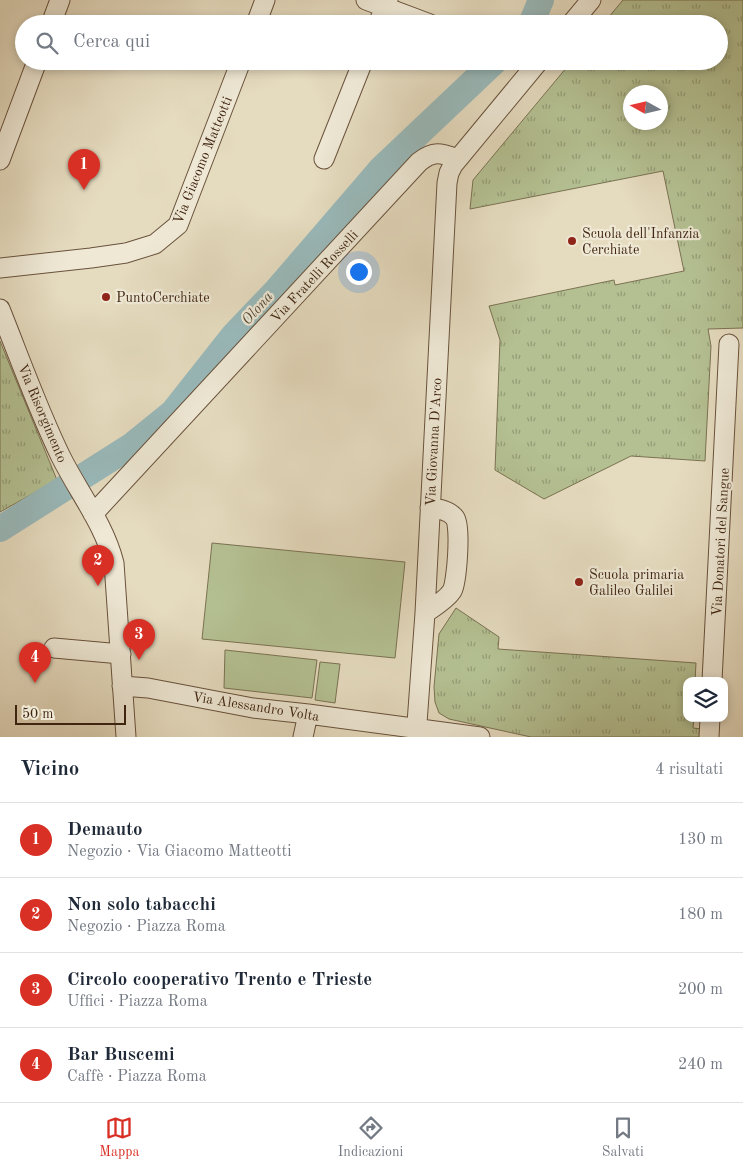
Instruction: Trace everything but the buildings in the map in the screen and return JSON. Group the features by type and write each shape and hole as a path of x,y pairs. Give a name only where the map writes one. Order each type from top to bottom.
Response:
{"street":[{"path":"54,15 60,0"},
{"path":"259,15 265,0"},
{"path":"366,0 384,10 400,15"},
{"path":"578,15 591,0"},
{"path":"0,160 34,70"},
{"name":"Via Giacomo Matteotti","path":"0,268 126,253 154,244 178,225 238,70"},
{"path":"324,159 359,70"},
{"path":"458,159 532,70"},
{"name":"Via Fratelli Rosselli","path":"94,514 419,162 432,154 446,154 458,159"},
{"name":"Via Giovanna D'Arco","path":"416,733 425,613 447,183 449,173 458,159"},
{"name":"Via Risorgimento","path":"0,309 61,456 78,491 105,534 114,563 126,737"},
{"name":"Via Donatori del Sangue","path":"712,677 729,344"},
{"path":"425,613 446,598 452,590 455,583 457,555 458,527 455,518 444,510 430,508"},
{"path":"54,648 121,654"},
{"name":"Via Alessandro Volta","path":"122,686 148,688 253,708 308,714 416,733 480,737"},
{"path":"303,737 308,714"},
{"path":"709,737 710,722"}],"green space":[{"path":"623,0 743,0 743,328 708,329 711,346 705,461 631,456 544,499 495,470 500,340 489,306 614,280 615,285 684,271 663,171 470,209 473,180 565,70 728,70 728,15 610,15"},
{"path":"0,341 57,480 0,512"},
{"path":"212,543 405,562 395,658 202,639"},
{"path":"456,608 499,637 498,649 696,663 695,677 683,677 683,722 694,722 693,728 702,729 701,737 531,737 449,719 439,713 435,702 434,687 439,634"},
{"path":"225,650 317,660 312,698 224,688"},
{"path":"320,662 340,664 335,703 315,700"}],"waterway":[{"name":"Olona","path":"535,15 541,0"},
{"name":"Olona","path":"0,529 131,446 173,412 233,336 276,291 381,169 486,70"}],"place":[{"name":"Demauto","path":"84,190"},
{"name":"Scuola dell'Infanzia Cerchiate","path":"572,241"},
{"name":"PuntoCerchiate","path":"106,297"},
{"name":"Scuola primaria Galileo Galilei","path":"579,582"},
{"name":"Non solo tabacchi","path":"98,586"},
{"name":"Circolo cooperativo Trento e Trieste","path":"139,660"},
{"name":"Bar Buscemi","path":"35,683"}]}
